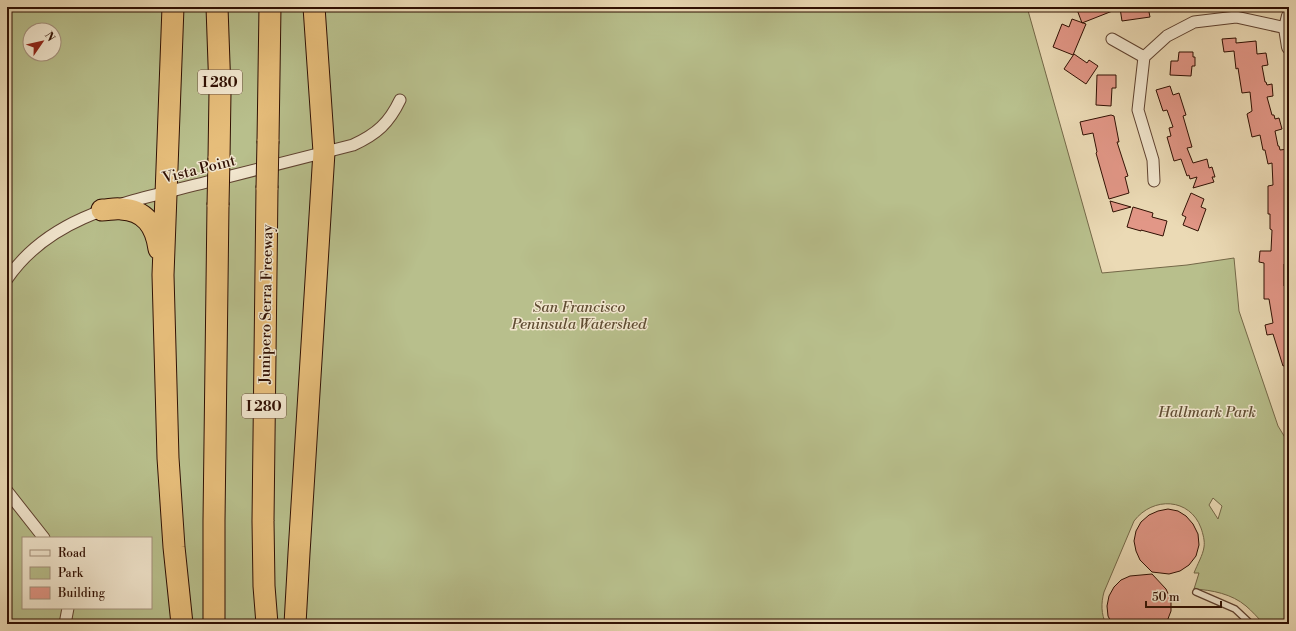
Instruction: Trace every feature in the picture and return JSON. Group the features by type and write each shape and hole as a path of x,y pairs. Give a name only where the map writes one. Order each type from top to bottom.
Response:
{"highway":[{"path":"173,7 163,275 168,458 174,547 182,624"},
{"name":"I 280","path":"214,624 220,92 218,7"},
{"name":"Junipero Serra Freeway","path":"266,624 263,506 270,7"},
{"path":"296,624 301,515 324,152 314,7"},
{"path":"102,210 121,208 142,216 151,223 156,232 163,275"}],"street":[{"path":"1154,181 1153,160 1138,110 1144,57 1166,36 1194,22 1236,17 1288,22 1289,46"},
{"path":"1112,39 1144,57"},
{"name":"Vista Point","path":"7,279 23,260 49,237 80,218 102,210 365,140 386,124 394,114 400,100"},
{"path":"7,491 43,537"},
{"path":"65,624 68,609"}],"lane":[{"path":"1196,592 1236,609 1252,624"}],"green space":[{"name":"San Francisco Peninsula Watershed","path":"7,7 1027,7 1102,273 1187,265 1234,258 1239,311 1278,426 1289,444 1289,624 1264,624 1253,612 1234,598 1208,590 1194,589 1199,573 1194,573 1204,547 1201,528 1196,518 1189,511 1180,506 1170,504 1161,504 1151,507 1134,521 1104,592 1102,600 1103,616 1106,624 7,624","holes":["1213,498 1222,506 1218,519 1209,505"]}],"building":[{"path":"1076,7 1148,7 1150,17 1122,21 1120,8 1082,23"},
{"path":"1072,19 1086,24 1073,55 1053,47 1062,24 1069,27"},
{"path":"1236,38 1236,43 1256,41 1257,54 1266,53 1268,65 1262,66 1265,82 1267,85 1272,84 1273,96 1267,97 1272,115 1274,115 1275,119 1279,118 1282,129 1275,131 1278,146 1280,150 1288,149 1289,153 1289,161 1287,161 1287,181 1289,181 1289,196 1287,196 1286,218 1289,218 1287,252 1289,252 1289,265 1284,264 1284,286 1289,286 1289,364 1283,366 1273,334 1267,335 1265,325 1273,323 1269,299 1264,299 1264,263 1259,262 1260,251 1271,251 1272,230 1270,229 1270,214 1268,214 1268,186 1273,185 1272,163 1268,164 1260,135 1252,137 1247,114 1252,111 1250,92 1242,93 1238,68 1236,69 1234,51 1224,52 1222,39"},
{"path":"1179,52 1193,52 1193,57 1195,57 1195,66 1192,66 1191,76 1170,75 1171,61 1178,61"},
{"path":"1074,54 1087,63 1089,60 1098,66 1086,84 1064,69"},
{"path":"1097,75 1116,75 1116,88 1112,88 1111,106 1096,105"},
{"path":"1170,86 1173,95 1179,93 1186,115 1183,116 1192,147 1187,148 1193,163 1207,159 1209,168 1212,167 1215,177 1212,177 1214,182 1193,188 1197,177 1190,179 1189,175 1187,176 1181,159 1174,161 1167,137 1171,136 1169,128 1173,127 1167,110 1163,111 1156,90"},
{"path":"1111,115 1114,116 1119,142 1117,142 1128,176 1125,177 1129,193 1109,199 1096,153 1093,133 1083,135 1080,122"},
{"path":"1191,193 1204,199 1201,207 1206,209 1198,231 1183,225 1186,217 1182,215"},
{"path":"1110,201 1131,207 1113,212"},
{"path":"1133,207 1153,213 1152,217 1167,221 1163,236 1127,227"},
{"path":"1168,509 1178,511 1186,516 1193,524 1198,534 1199,545 1196,556 1189,565 1180,571 1169,574 1152,572 1140,560 1134,541 1136,531 1141,522 1149,515"},
{"path":"1152,574 1166,589 1171,600 1171,611 1166,624 1112,624 1108,616 1107,606 1109,596 1114,587 1121,580 1130,576"}],"park label":[{"name":"Hallmark Park","path":"1207,412"}]}
